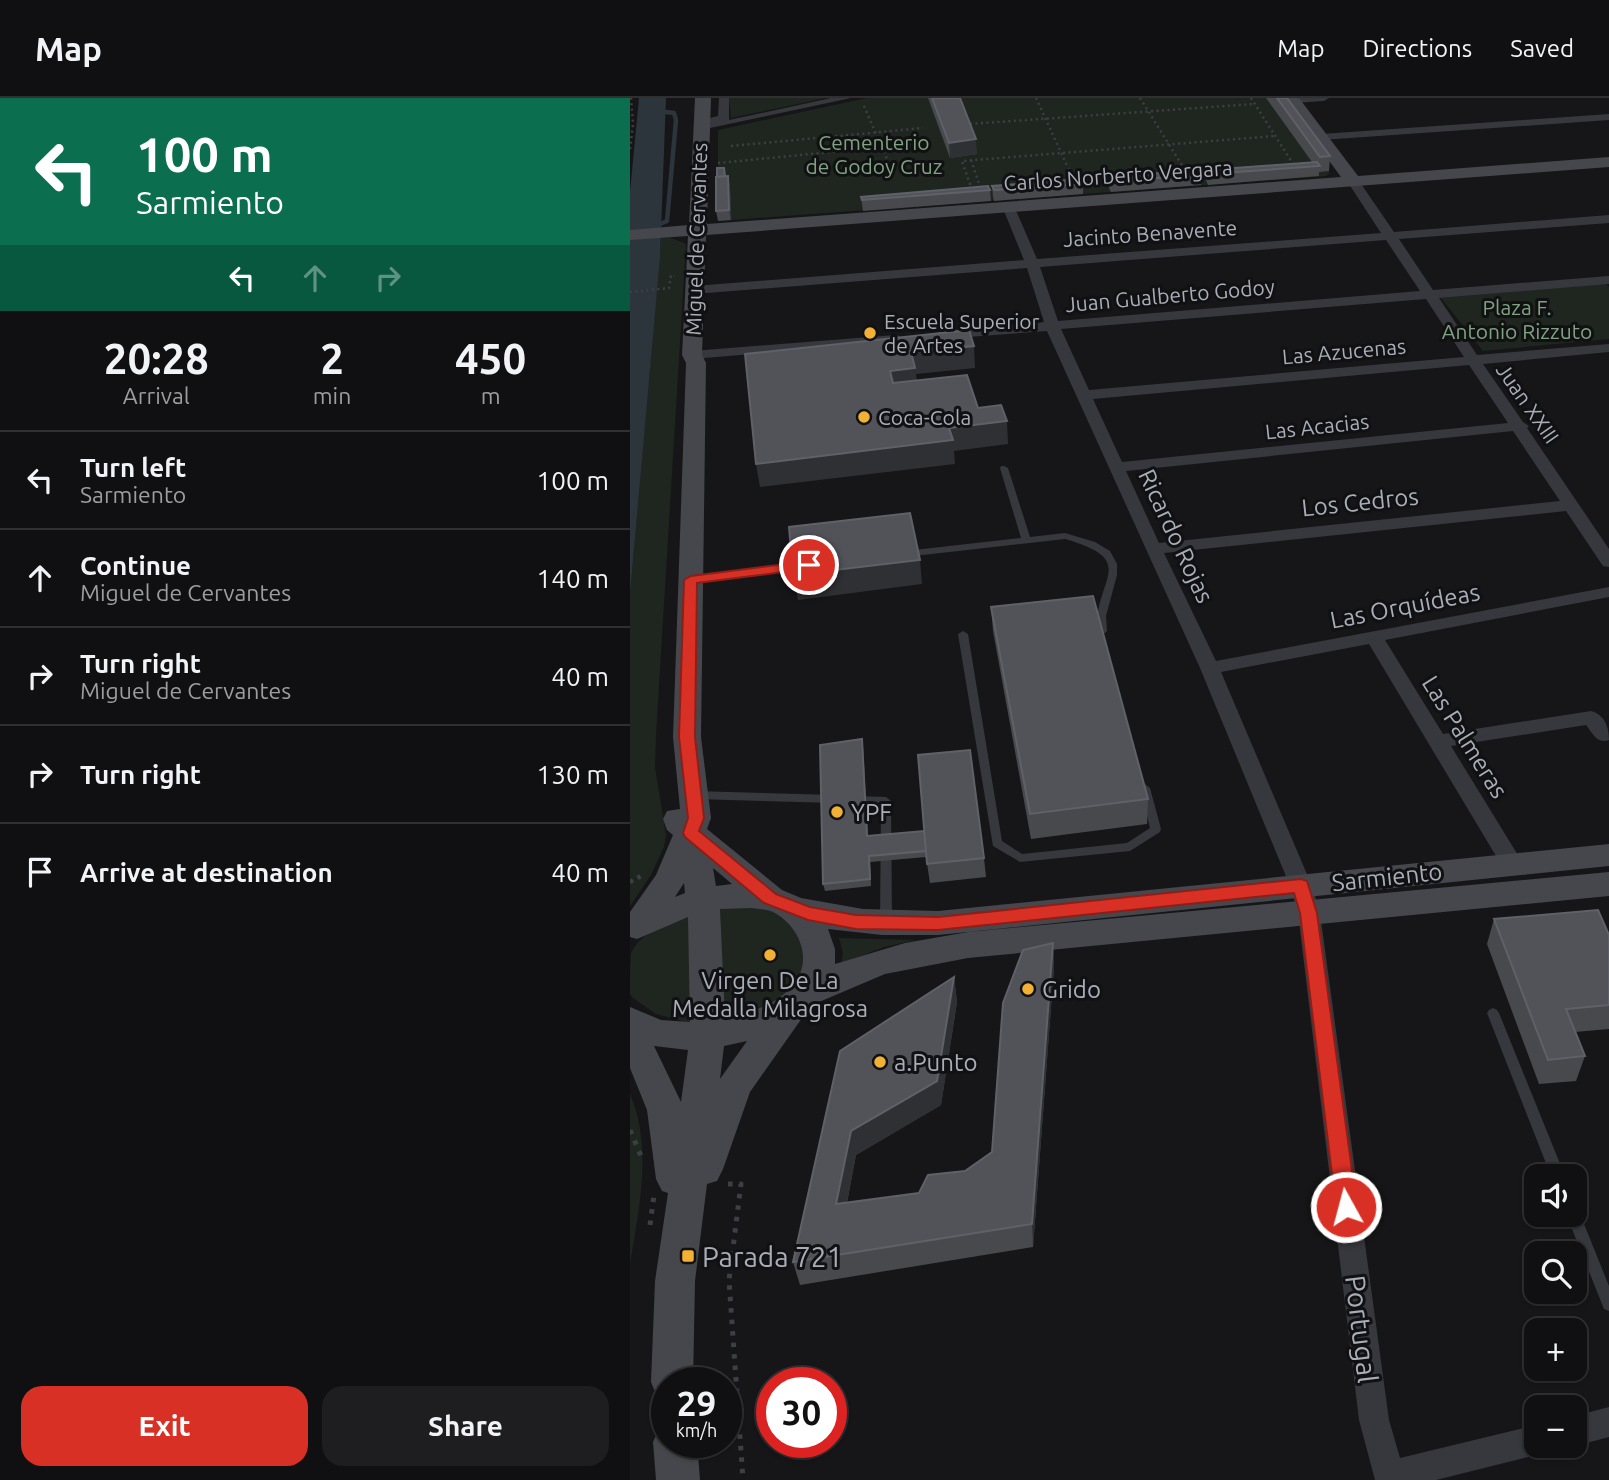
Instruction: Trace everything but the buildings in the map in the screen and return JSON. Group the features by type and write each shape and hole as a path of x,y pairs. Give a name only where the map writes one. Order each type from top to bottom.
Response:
{"main road":[{"name":"Miguel de Cervantes","path":"633,931 670,879 696,818 687,737 696,363 692,355 703,98"},
{"name":"Juan XXIII","path":"1292,99 1353,181"},
{"name":"Carlos Norberto Vergara","path":"630,235 1609,162"},
{"name":"Miguel de Cervantes","path":"678,1190 731,1093 799,1000 819,962 817,940 806,919 780,902 678,822 669,760 685,364 692,355"},
{"name":"Miguel de Cervantes","path":"678,1190 708,1035 703,900 691,833"},
{"name":"Sarmiento","path":"633,1033 708,1035 750,1026 847,972 909,953 1305,899 1513,865 1609,855"},
{"name":"Sarmiento","path":"780,902 829,918 886,924 938,923 1305,899 1609,884"},
{"path":"633,931 666,912 703,900 726,896 780,902"},
{"name":"Miguel de Cervantes","path":"633,1033 666,1107 671,1127 678,1190 672,1367"},
{"path":"676,1458 678,1480"}],"street":[{"name":"Miguel de Cervantes","path":"700,126 724,118 724,98"},
{"path":"700,126 846,98"},
{"path":"1292,99 1324,98"},
{"path":"1321,138 1609,117"},
{"name":"Juan XXIII","path":"1353,181 1472,361 1521,426 1609,562"},
{"name":"Ricardo Rojas","path":"1008,205 1032,263 1052,326 1210,668 1305,899"},
{"name":"Jacinto Benavente","path":"694,290 1609,219"},
{"name":"Juan Gualberto Godoy","path":"692,355 1609,280"},
{"name":"Las Azucenas","path":"1083,395 1609,348"},
{"name":"Las Acacias","path":"1117,467 1521,426"},
{"name":"Los Cedros","path":"1153,549 1572,505"},
{"name":"Las Orquídeas","path":"1210,668 1609,592"},
{"name":"Las Palmeras","path":"1374,636 1513,865"},
{"path":"1436,742 1591,718 1604,734"},
{"name":"Portugal","path":"1305,899 1374,1420 1391,1478"},
{"path":"1587,1428 1609,1422"},
{"path":"1391,1478 1524,1443"}],"lane":[{"path":"1004,468 1026,540"},
{"path":"890,556 1065,536 1088,541 1111,560 1115,573 1099,621 1106,647"},
{"path":"691,580 823,564"},
{"path":"963,634 997,843 1020,858 1130,847 1156,829 1142,777"},
{"path":"693,795 886,801 886,924"},
{"path":"1493,1013 1553,1164"},
{"path":"1578,1227 1609,1304"}],"path":[{"path":"630,149 633,124 631,98"},
{"path":"1036,98 1075,184"},
{"path":"1140,98 1189,176 1176,177"},
{"path":"1251,98 1295,167"},
{"path":"970,124 1254,104"},
{"path":"863,106 890,166"},
{"path":"731,146 923,128"},
{"path":"971,160 983,196 974,196 962,161 971,160 1060,152 1168,143 1275,136"},
{"path":"700,164 925,143"},
{"path":"630,292 669,288"},
{"path":"630,1130 643,1162"},
{"path":"649,1231 678,1190 741,1184 729,1280 743,1480"}],"green space":[{"path":"729,98 826,98 731,118"},
{"name":"Cementerio de Godoy Cruz","path":"867,98 1276,98 1330,173 1326,176 718,221 718,130"},
{"path":"669,237 686,244 656,735 655,767 666,835 664,847 651,875 630,906 630,594 661,238"},
{"name":"Plaza F. Antonio Rizzuto","path":"1605,283 1609,287 1609,339 1483,351 1441,298"},
{"path":"745,906 772,911 786,917 808,955 795,987 773,1005 724,1021 718,908"},
{"path":"690,913 690,1023 656,1014 630,994 631,954 635,947 656,929"},
{"path":"839,938 916,940 884,947 841,964 843,953"},
{"path":"630,1094 641,1135 642,1178 630,1264"}],"shaded area":[{"path":"639,98 666,98 660,257 630,594 630,192"}],"waterway":[{"path":"653,227 667,221 676,120 674,113 658,111"}],"place":[{"name":"Escuela Superior de Artes","path":"870,333"},
{"name":"Coca-Cola","path":"864,417"},
{"name":"YPF","path":"837,812"},
{"name":"Virgen De La Medalla Milagrosa","path":"770,955"},
{"name":"Grido","path":"1028,989"},
{"name":"a.Punto","path":"880,1062"},
{"name":"Parada 721","path":"688,1256"}],"route":[{"path":"809,565 691,580 687,737 696,818 691,833 770,898 808,913 856,922 938,923 1301,886 1309,913 1346,1207"}]}
